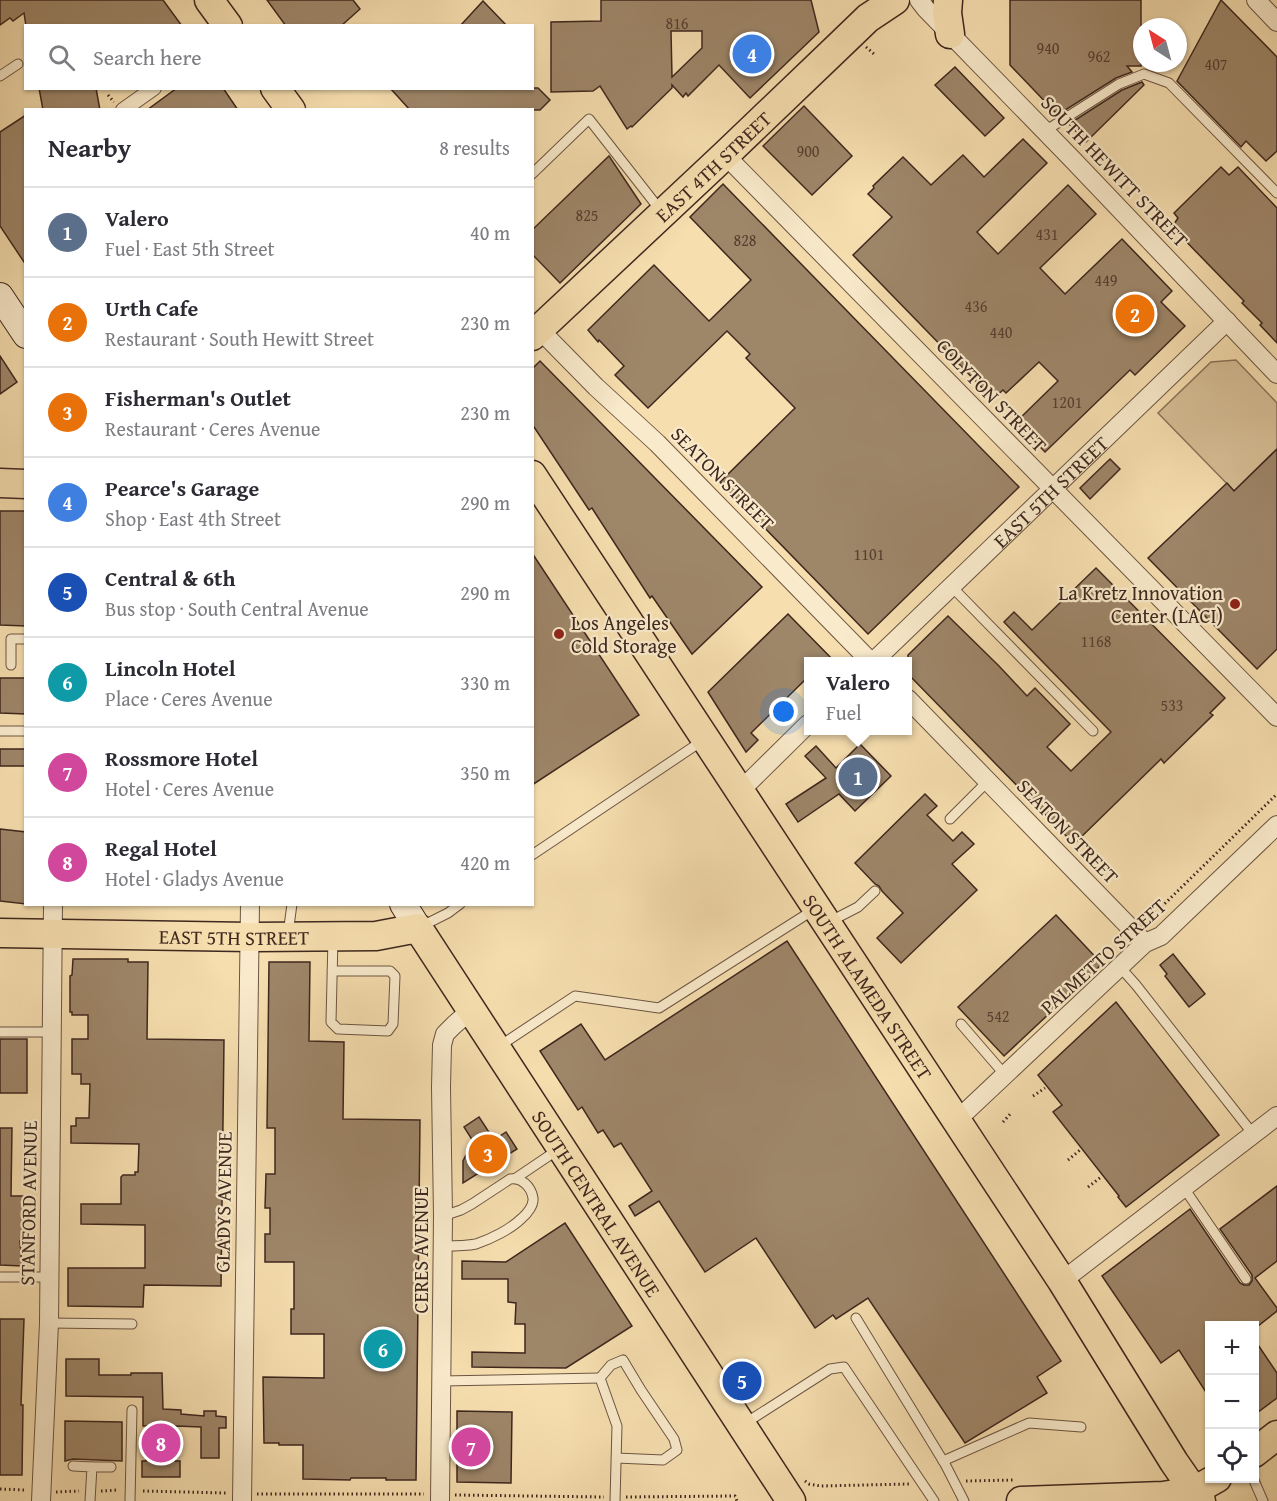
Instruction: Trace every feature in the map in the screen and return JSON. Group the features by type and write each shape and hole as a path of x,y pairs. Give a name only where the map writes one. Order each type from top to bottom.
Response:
{"main road":[{"path":"209,0 227,24"},
{"name":"EAST 4TH STREET","path":"536,332 725,155 824,60 873,9 895,0"},
{"path":"948,0 950,34"},
{"path":"276,90 290,108"},
{"path":"0,296 24,332"},
{"name":"SOUTH ALAMEDA STREET","path":"534,478 1062,1281 1174,1462 1204,1490"},
{"path":"0,483 24,484"},
{"name":"EAST 5TH STREET","path":"0,933 250,937 376,936 410,916"},
{"name":"SOUTH CENTRAL AVENUE","path":"410,916 742,1425 797,1490"},
{"path":"1259,1448 1277,1435"},
{"path":"1023,1490 1163,1496 1204,1490"}],"street":[{"name":"SOUTH HEWITT STREET","path":"919,0 1277,374"},
{"path":"1256,0 1277,22"},
{"path":"126,108 151,90"},
{"name":"COLYTON STREET","path":"725,155 1277,717"},
{"name":"EAST 5TH STREET","path":"877,657 1227,321"},
{"name":"SEATON STREET","path":"536,332 665,452 867,657"},
{"name":"SEATON STREET","path":"912,703 1145,943"},
{"path":"740,791 804,728"},
{"name":"PALMETTO STREET","path":"957,1120 1145,943 1161,936 1277,825"},
{"name":"STANFORD AVENUE","path":"41,1501 50,1277 53,906"},
{"name":"GLADYS AVENUE","path":"247,1497 250,906"},
{"name":"CERES AVENUE","path":"440,1501 443,1246 442,1044 445,1034 471,1010"},
{"path":"1062,1281 1277,1116"}],"lane":[{"path":"0,76 18,64"},
{"path":"1045,131 1119,84 1144,74 1169,83 1277,193"},
{"path":"534,172 589,119 663,214"},
{"path":"951,586 1093,731"},
{"path":"11,664 11,639 24,639"},
{"path":"0,731 24,731"},
{"path":"534,854 706,739"},
{"path":"950,819 988,781"},
{"path":"496,1048 575,996 659,1008 822,916 858,907 875,891"},
{"path":"287,937 292,906"},
{"name":"EAST 5TH STREET","path":"410,916 448,913 457,906"},
{"path":"332,971 390,971 395,976 393,1024 388,1031 338,1029 331,1022 332,971 333,936"},
{"path":"1120,967 1253,1134"},
{"path":"961,1024 1005,1075"},
{"path":"0,1032 52,1032"},
{"path":"443,1216 461,1210 561,1148"},
{"path":"443,1246 476,1244 514,1225 524,1217 531,1208 533,1199 523,1181 516,1178"},
{"path":"1184,1188 1246,1279"},
{"path":"0,1277 50,1277"},
{"path":"856,1318 943,1461 964,1501"},
{"path":"49,1323 132,1324"},
{"path":"441,1381 600,1378 611,1365 623,1360 674,1439 677,1450 663,1460 616,1458"},
{"path":"742,1425 830,1369 844,1367 934,1501"},
{"path":"600,1378 617,1426 615,1501"},
{"path":"130,1501 132,1410"},
{"path":"943,1461 1029,1423 1081,1427"},
{"path":"73,1466 111,1467"},
{"path":"90,1501 92,1467"},
{"path":"1255,1483 1263,1501"}],"path":[{"path":"1143,920 1149,919 1277,794"},
{"path":"1034,1096 1045,1088"},
{"path":"1003,1122 1011,1113"},
{"path":"1068,1160 1080,1150"},
{"path":"1088,1186 1101,1177"},
{"path":"955,1482 1023,1490"},
{"path":"797,1490 809,1484 820,1486 923,1484"},
{"path":"0,1489 13,1489"},
{"path":"103,1491 122,1490"},
{"path":"64,1492 81,1491"},
{"path":"136,1491 224,1493"},
{"path":"247,1497 421,1494"},
{"path":"461,1496 606,1497"},
{"path":"628,1497 735,1496 737,1501"}],"shaded area":[{"path":"1236,360 1277,403 1277,449 1234,491 1158,413 1211,362"}],"building":[{"path":"0,0 163,0 181,24 26,24 24,13 13,21 10,18 0,25"},
{"path":"267,0 353,0 360,9 343,24 285,24"},
{"path":"601,0 811,0 819,32 750,98 719,65 688,96 686,93 683,97 672,85 672,88 632,127 627,129 600,86 593,91 551,92 551,22 601,21","holes":["671,31 702,31 702,48 672,77"]},
{"path":"1010,0 1141,0 1141,18 1133,18 1133,66 1127,66 1132,72 1116,78 1059,114 1010,65"},
{"path":"1221,0 1277,57 1277,151 1266,161 1246,141 1241,147 1177,81 1182,72 1187,72 1187,63"},
{"path":"483,1 505,24 462,24"},
{"path":"955,67 1004,118 985,136 935,85"},
{"path":"1142,82 1144,85 1086,142 1069,124 1122,90"},
{"path":"538,88 550,100 540,110 534,110 534,108 408,108 392,90 534,90"},
{"path":"39,90 96,90 100,108 43,108"},
{"path":"174,90 224,90 237,108 150,108"},
{"path":"804,106 852,156 812,195 763,146"},
{"path":"24,116 24,262 0,226 0,132"},
{"path":"1023,139 1047,163 977,232 998,254 1068,185 1096,214 1040,268 1065,294 1122,239 1172,291 1161,302 1185,326 1135,375 1130,370 1045,452 1016,422 1058,381 1039,362 1006,393 1003,390 993,399 853,255 892,217 868,194 874,188 873,186 903,157 931,185 963,155 984,177"},
{"path":"609,156 641,204 560,283 534,256 534,228"},
{"path":"1221,167 1229,175 1238,167 1277,208 1277,343 1260,325 1262,323 1242,303 1244,301 1172,227 1178,218 1174,213"},
{"path":"723,184 1019,487 868,634 720,482 795,408 746,358 750,354 727,331 648,408 615,375 624,366 588,330 654,265 709,321 751,280 690,217"},
{"path":"0,356 17,382 0,394"},
{"path":"540,361 762,587 692,654 652,596 650,598 592,508 589,510 534,427 534,367"},
{"name":"La Kretz Innovation Center (LACI)","path":"1277,449 1277,649 1257,669 1148,558 1227,483 1234,491"},
{"path":"1110,459 1120,469 1090,499 1080,488"},
{"path":"0,511 24,511 24,626 0,625"},
{"name":"Los Angeles Cold Storage","path":"534,556 639,715 534,784"},
{"path":"1096,568 1225,698 1210,713 1213,715 1164,763 1161,759 1074,844 912,678 912,657 908,655 948,616 1027,696 1035,688 1070,724 1047,747 1071,771 1111,732 1004,622 1014,612 1032,630"},
{"path":"788,614 830,657 804,657 804,681 751,733 758,740 746,752 708,692"},
{"path":"0,678 24,678 24,714 0,713"},
{"path":"860,744 891,776 855,811 839,794 798,822 786,804 826,778 805,756 816,746 836,768"},
{"path":"0,749 24,749 24,766 0,766"},
{"path":"925,794 937,806 927,815 953,841 962,832 974,844 952,864 977,890 901,963 877,938 903,913 855,863"},
{"path":"0,829 24,832 24,904 0,901"},
{"path":"1056,915 1102,964 1004,1056 958,1007"},
{"path":"787,941 1061,1361 1037,1377 1047,1393 965,1443 868,1298 836,1319 833,1315 815,1328 756,1238 705,1272 659,1201 635,1216 629,1206 652,1191 621,1143 614,1147 603,1130 598,1133 582,1107 578,1110 540,1051 581,1024 605,1060"},
{"path":"1173,954 1205,994 1189,1007 1165,976 1167,974 1160,965"},
{"path":"73,959 128,959 128,962 148,962 147,1039 224,1040 221,1286 144,1285 143,1307 68,1306 68,1268 145,1268 145,1225 81,1224 81,1204 121,1204 121,1177 135,1175 135,1172 138,1172 139,1144 71,1143 71,1126 76,1126 76,1118 89,1118 90,1084 81,1084 81,1074 72,1074 72,1039 88,1039 88,1015 72,1015 70,1012 70,976"},
{"path":"269,962 310,962 309,1041 344,1042 343,1119 420,1120 416,1480 303,1479 303,1445 264,1443 263,1377 324,1378 324,1334 291,1334 291,1309 294,1309 294,1262 265,1262 265,1234 270,1234 270,1208 265,1208 266,1174 275,1174 275,1128 267,1128"},
{"path":"1116,1002 1219,1135 1126,1207 1053,1112 1062,1105 1038,1075"},
{"path":"0,1039 27,1039 27,1093 0,1093"},
{"path":"479,1117 494,1140 506,1132 517,1149 463,1183 463,1161 473,1141 464,1127"},
{"path":"0,1128 12,1128 11,1196 25,1196 24,1241 20,1241 22,1266 0,1265"},
{"path":"1277,1186 1277,1261 1255,1278 1277,1311 1259,1325 1259,1321 1205,1321 1205,1391 1179,1350 1161,1363 1102,1276 1190,1209 1240,1283 1249,1285 1252,1275 1220,1229"},
{"path":"565,1223 632,1326 566,1368 472,1367 472,1352 525,1353 525,1324 515,1324 516,1303 508,1302 508,1279 462,1279 462,1261 506,1262"},
{"path":"0,1319 24,1319 21,1405 23,1405 22,1475 0,1475"},
{"path":"1259,1346 1277,1373 1277,1398 1259,1411"},
{"path":"66,1359 99,1359 99,1375 162,1373 163,1409 181,1410 181,1414 204,1416 204,1411 216,1411 216,1416 226,1417 226,1428 219,1428 219,1458 201,1458 201,1427 176,1426 175,1461 180,1461 180,1477 142,1477 142,1461 146,1461 147,1426 143,1426 143,1397 66,1396"},
{"path":"457,1411 512,1412 511,1483 457,1482"},
{"path":"65,1421 122,1422 122,1461 73,1459 65,1461"}],"place":[{"name":"Pearce's Garage","path":"752,54"},
{"name":"Urth Cafe","path":"1135,314"},
{"name":"La Kretz Innovation Center (LACI)","path":"1235,604"},
{"name":"Los Angeles Cold Storage","path":"559,634"},
{"name":"Valero","path":"858,777"},
{"name":"Fisherman's Outlet","path":"488,1154"},
{"name":"Lincoln Hotel","path":"383,1349"},
{"name":"Central & 6th","path":"742,1381"},
{"name":"Regal Hotel","path":"161,1443"},
{"name":"Rossmore Hotel","path":"471,1447"}]}
